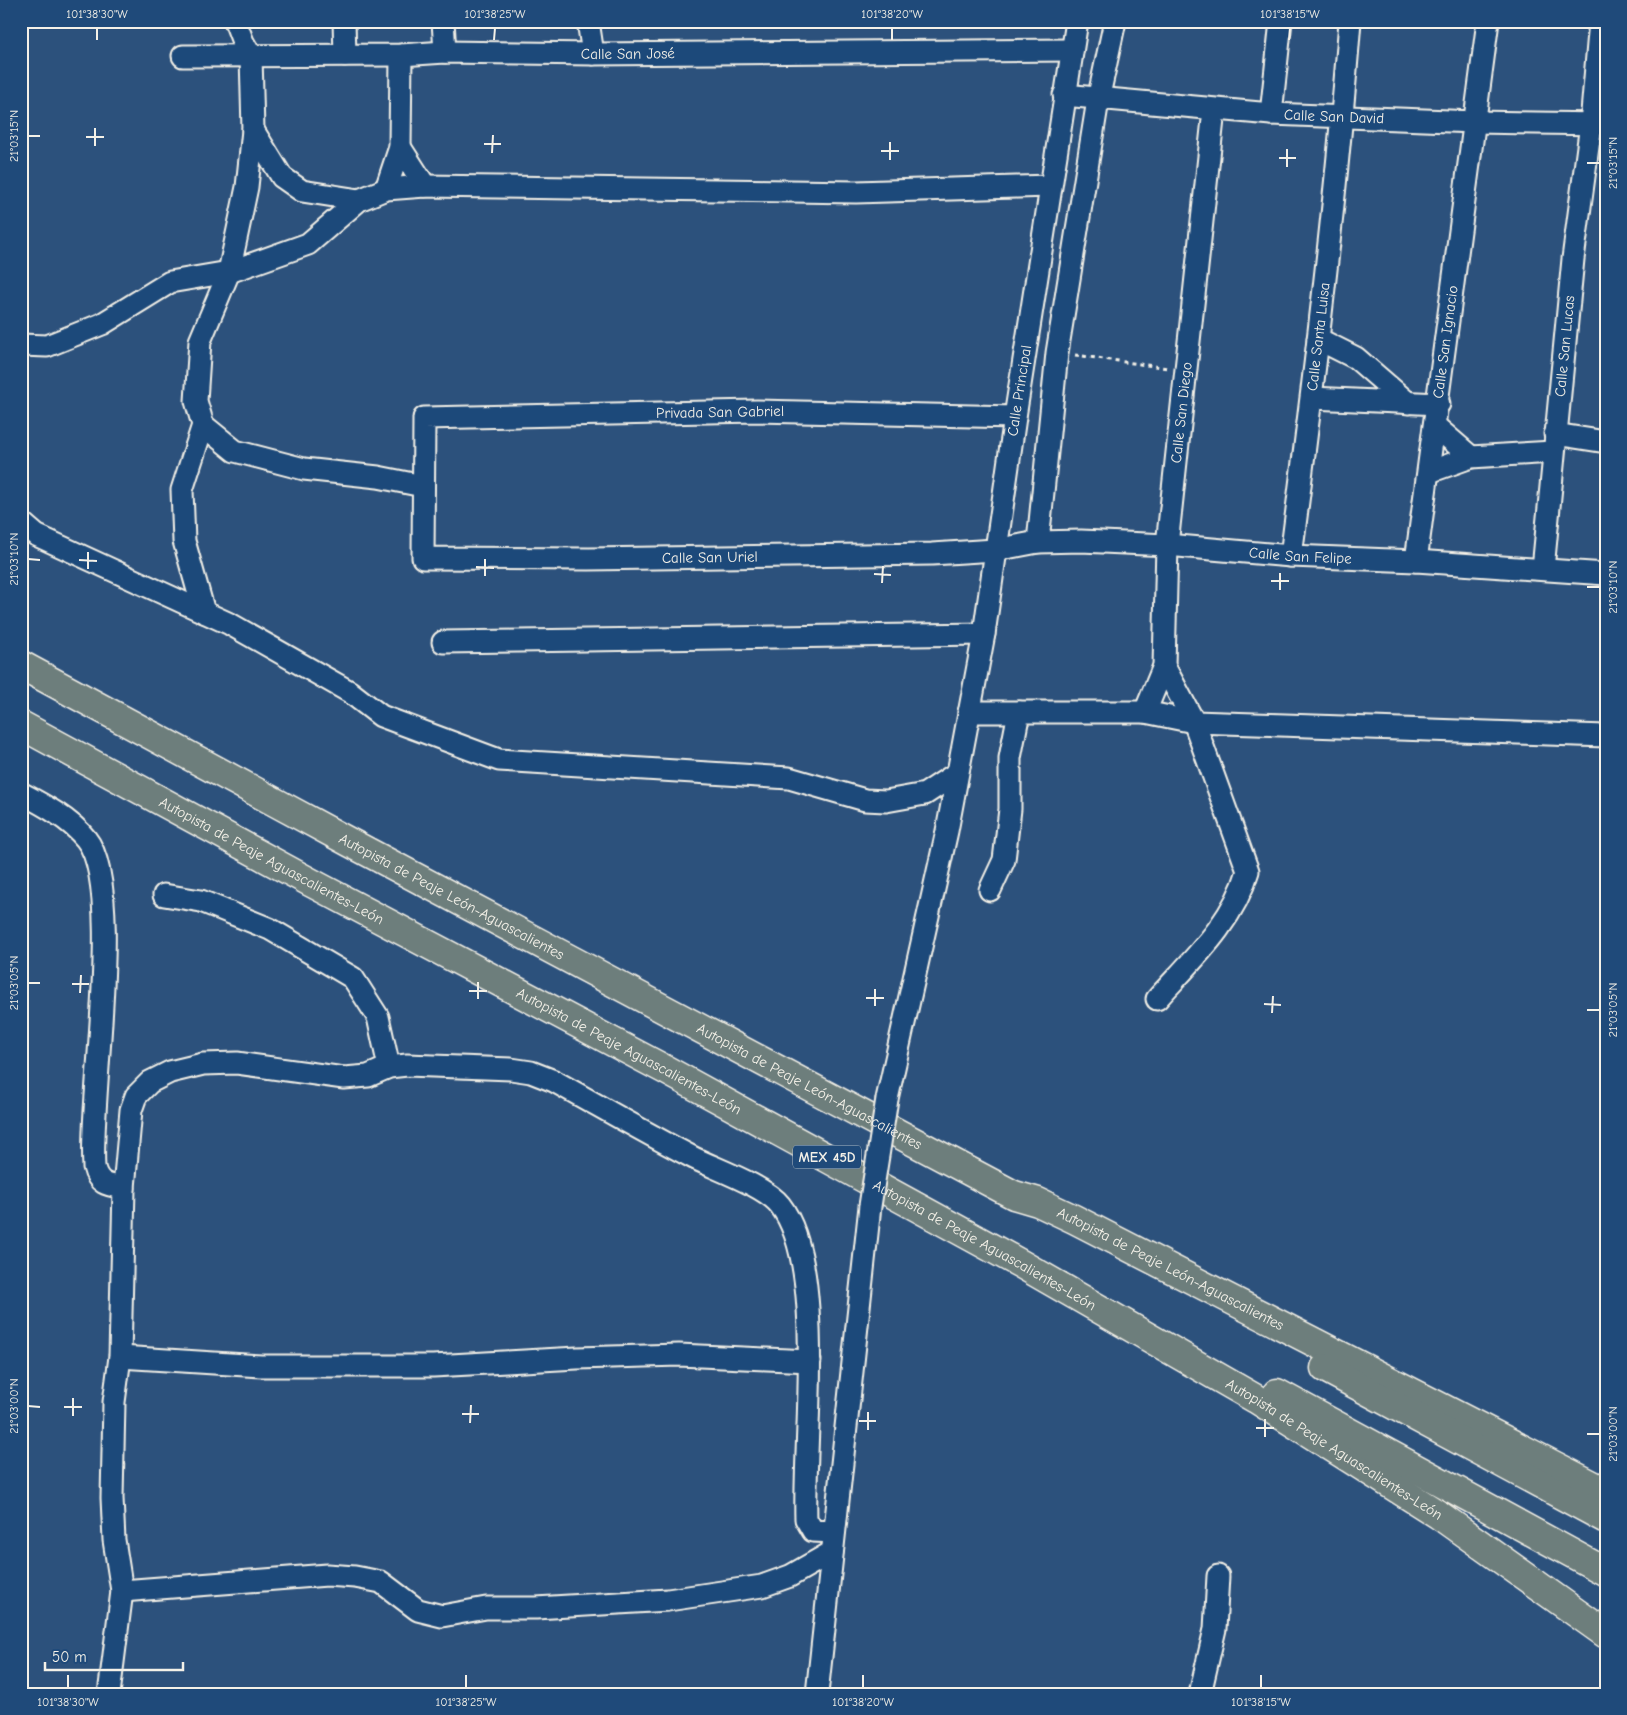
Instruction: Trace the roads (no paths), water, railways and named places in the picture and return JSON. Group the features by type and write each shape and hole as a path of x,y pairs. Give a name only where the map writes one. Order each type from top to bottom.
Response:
{"highway":[{"name":"Autopista de Peaje León-Aguascalientes","path":"21,665 349,842 1014,1195 1038,1202 1083,1224 1606,1492"},
{"name":"Autopista de Peaje Aguascalientes-León","path":"21,725 319,887 666,1070 1021,1264 1256,1399 1389,1483 1439,1515 1606,1634"},
{"path":"1014,1195 1031,1209 1066,1229 1606,1519"},
{"path":"1021,1264 1083,1291 1259,1383 1606,1572"}],"street":[{"path":"204,612 184,541 182,490 202,425 196,401 200,341 229,272 247,187 253,130 251,56 235,21"},
{"path":"344,21 345,55"},
{"path":"442,21 445,52"},
{"path":"588,21 593,54"},
{"name":"Calle Principal","path":"817,1694 870,1206 887,1099 947,831 984,634 1050,186 1077,21"},
{"path":"1038,542 1057,353 1098,100 1115,21"},
{"path":"1271,114 1281,21"},
{"name":"Calle Santa Luisa","path":"1291,556 1312,398 1342,116 1350,21"},
{"name":"Calle San Ignacio","path":"1416,561 1439,404 1488,21"},
{"name":"Calle San Lucas","path":"1542,569 1573,259 1598,124 1600,21"},
{"name":"Calle San José","path":"183,56 401,55 445,52 593,54 1072,50"},
{"path":"386,189 400,147 401,55"},
{"name":"Calle San David","path":"1064,95 1098,100 1271,114 1475,122 1598,124"},
{"name":"Calle San Diego","path":"1145,712 1164,666 1167,545 1214,110"},
{"path":"253,130 282,177 302,191 359,200"},
{"path":"400,147 425,186"},
{"path":"21,345 46,346 102,324 170,282 229,272 308,244 359,200 386,189 425,186 856,192 1050,186"},
{"path":"1318,339 1356,358 1408,403"},
{"path":"1312,398 1439,404"},
{"name":"Privada San Gabriel","path":"423,486 424,418 757,410 1015,417"},
{"path":"202,425 235,451 304,469 378,477 423,486"},
{"path":"1435,426 1471,456"},
{"path":"1429,472 1471,456 1554,443 1606,442"},
{"name":"Calle San Uriel","path":"423,486 423,558 710,558 958,554 995,550"},
{"path":"21,522 36,536 230,624 350,692 381,716 500,760 789,778 865,800 886,801 925,794 959,765"},
{"name":"Calle San Felipe","path":"995,550 1038,542 1081,541 1167,545 1291,556 1416,561 1606,574"},
{"path":"443,642 984,634"},
{"path":"1157,999 1214,937 1243,889 1248,871 1194,722 1164,666"},
{"path":"968,712 1145,712 1194,722 1606,736"},
{"path":"990,890 1004,860 1010,809 1010,758 1019,712"},
{"path":"21,793 65,820 87,840 98,863 104,918 101,1023 93,1155 97,1178 102,1183 124,1188"},
{"path":"164,895 201,901 270,929 353,978 378,1017 389,1068"},
{"path":"109,1694 122,1591 114,1540 112,1498 114,1402 120,1357 124,1188 131,1110 136,1096 150,1082 170,1072 202,1064 238,1063 344,1078 368,1076 389,1068 416,1065 511,1069 531,1072 554,1081 694,1158 755,1187 779,1204 791,1225 805,1279 810,1361 806,1519 813,1531 833,1542 790,1576 762,1586 660,1601 536,1608 486,1608 442,1616 418,1610 381,1582 355,1577 327,1575 122,1591"},
{"path":"120,1357 260,1366 433,1366 577,1358 679,1355 810,1361"},
{"path":"1200,1694 1215,1629 1218,1576"}]}
